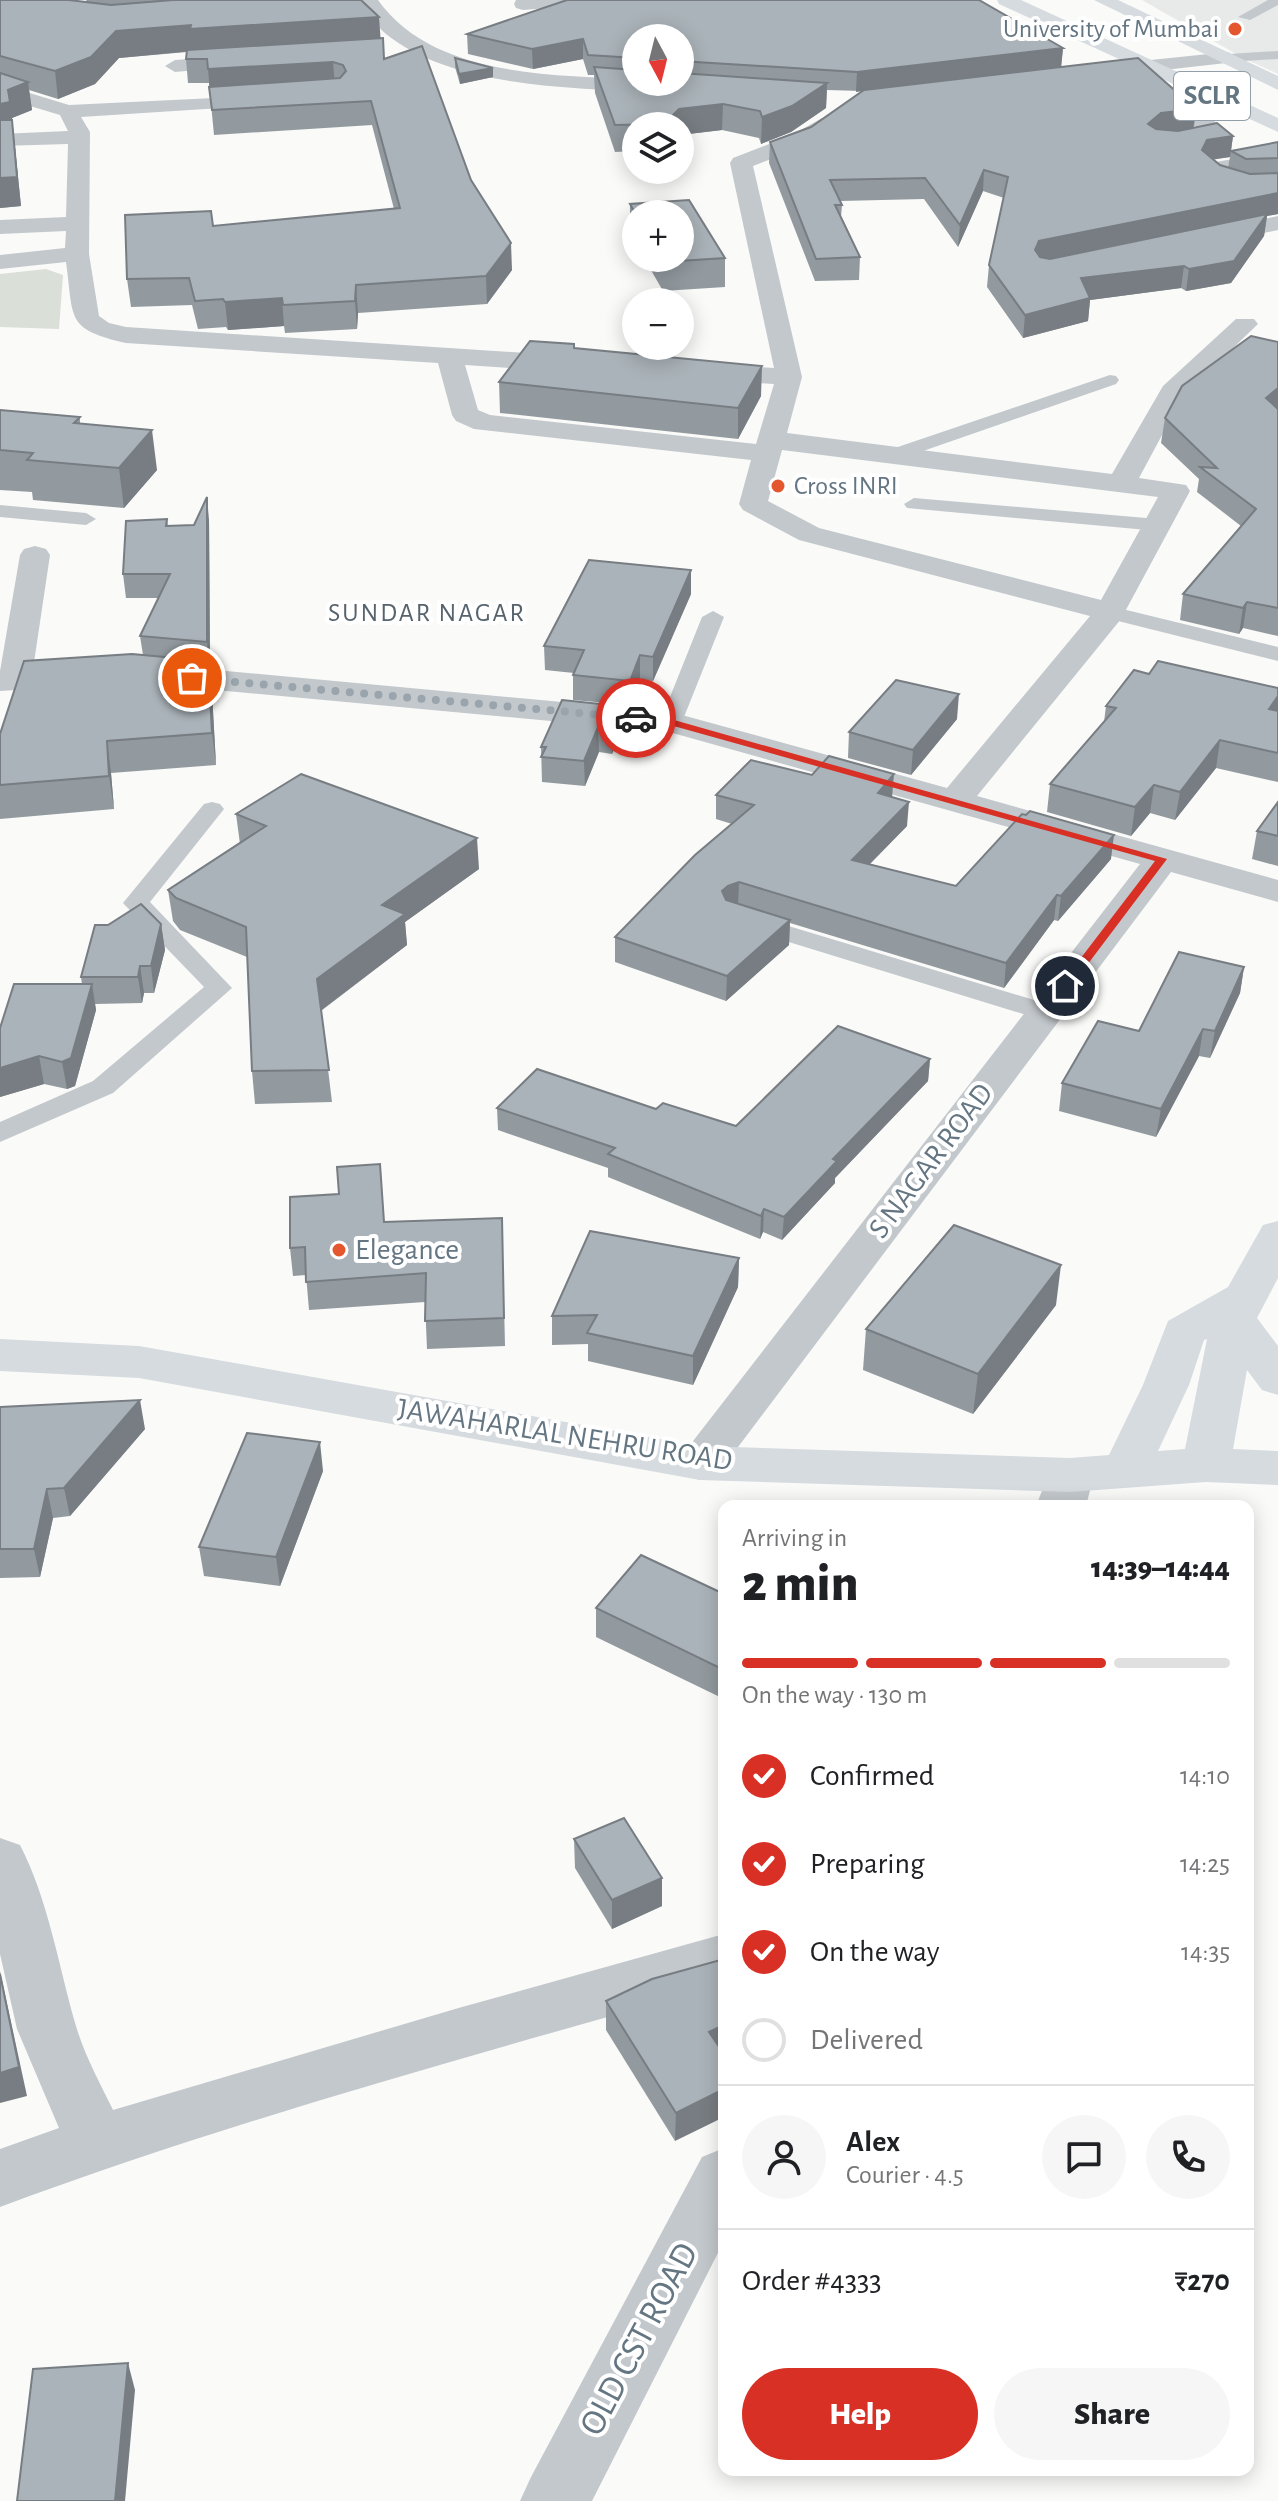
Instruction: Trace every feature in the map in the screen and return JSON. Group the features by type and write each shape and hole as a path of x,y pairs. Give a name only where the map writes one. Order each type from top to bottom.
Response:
{"main road":[{"name":"SCLR","path":"1006,0 1278,126"},
{"path":"1040,0 1278,116"},
{"name":"SCLR","path":"1094,3 1228,58 1278,84"},
{"path":"1094,3 1278,99"},
{"path":"1206,1465 1238,1309 1278,1235"},
{"path":"1238,1309 1278,1379"},
{"path":"1126,1469 1166,1385 1184,1332 1238,1309"},
{"name":"JAWAHARLAL NEHRU ROAD","path":"0,1355 139,1362 700,1463 1066,1490 1126,1469 1206,1465 1278,1468"}],"street":[{"path":"523,4 574,0"},
{"path":"369,8 392,29 434,55 541,80 622,84"},
{"path":"394,52 424,50"},
{"path":"1086,73 1228,58"},
{"path":"175,66 269,60"},
{"path":"0,90 78,113"},
{"path":"0,133 152,92 291,97"},
{"path":"845,108 800,140 741,163 789,377 753,504 809,534 1110,612"},
{"path":"1159,143 1212,136 1217,132 1183,108 1238,108"},
{"path":"0,140 78,113"},
{"path":"78,113 77,254 87,319 100,329 126,335 604,366"},
{"path":"1186,242 1278,223"},
{"path":"0,227 77,224"},
{"path":"0,262 77,254"},
{"path":"1121,484 1172,392 1235,333 1267,344"},
{"path":"449,356 466,415 484,423 893,455 1176,491 1110,612 956,800"},
{"path":"681,370 789,377"},
{"path":"35,555 8,681 114,674 671,722 1278,891"},
{"name":"S NAGAR ROAD","path":"700,1463 1162,859"},
{"path":"0,1861 18,1907 47,2029 96,2143"},
{"path":"0,2178 96,2143 476,2028 718,1961"},
{"name":"OLD CST ROAD","path":"555,2501 718,2189"}],"lane":[{"path":"1245,17 1278,0"},
{"path":"1228,58 1278,55"},
{"path":"1278,155 1210,167 1210,170 1250,191 1278,186"},
{"path":"893,455 1110,380"},
{"path":"914,504 1158,525"},
{"path":"0,511 86,519"},
{"path":"1110,612 1278,654"},
{"path":"671,722 713,617"},
{"path":"0,1133 103,1087 219,988 136,903 212,809"},
{"path":"737,918 1045,1012"}],"shaded area":[{"name":"University of Mumbai","path":"1142,0 1278,0 1278,74 1243,58"},
{"path":"46,269 63,275 59,329 0,327 0,274"}],"building":[{"path":"0,0 69,0 111,5 173,0 361,0 379,17 116,31 91,57 55,71 0,56"},
{"path":"567,0 979,0 1063,48 857,72 694,62 694,24 622,24 622,57 588,55 583,39 532,49 467,34"},
{"path":"383,38 384,59 422,46 471,180 511,243 486,276 356,285 355,301 283,305 282,298 195,301 189,278 127,279 125,215 211,211 213,226 400,208 371,101 212,110 209,87 340,78 346,71 343,65 333,62 208,69 207,59 186,59 187,50"},
{"path":"455,58 493,68 459,74"},
{"path":"1138,58 1196,109 1161,113 1148,124 1156,129 1178,131 1217,123 1233,136 1207,140 1202,150 1220,165 1250,174 1278,173 1278,193 1039,241 1035,250 1040,257 1050,259 1267,214 1234,261 1189,269 1184,266 1081,278 1090,298 1025,315 989,265 1008,177 984,170 960,225 925,178 830,180 842,205 835,205 860,257 816,259 770,142 811,127 864,90"},
{"path":"594,67 622,69 622,96 694,96 694,74 827,83 792,106 762,117 760,111 723,104 679,109 676,112 622,112 622,125 615,125"},
{"path":"0,73 28,82 8,90 10,102 0,104"},
{"path":"0,120 12,120 17,177 0,178"},
{"path":"1278,142 1278,158 1246,159 1231,151"},
{"path":"694,208 725,258 694,260"},
{"path":"1251,336 1278,342 1278,388 1266,398 1278,409 1278,608 1247,602 1243,608 1183,594 1256,509 1200,467 1217,468 1165,418 1182,386"},
{"path":"530,341 574,344 574,348 622,353 622,360 694,359 762,366 738,408 499,382"},
{"path":"0,410 80,417 74,423 152,430 119,468 27,460 33,453 0,450"},
{"path":"207,497 207,642 140,636 170,574 123,574 126,521 167,519 166,526 194,525"},
{"path":"589,560 691,570 653,657 640,655 630,681 573,675 584,650 544,646"},
{"path":"132,654 208,661 212,733 107,741 109,776 0,785 0,734 24,661"},
{"path":"1158,661 1278,688 1278,696 1269,709 1278,711 1278,753 1220,740 1180,792 1154,785 1135,807 1050,784 1116,708 1106,706 1134,670 1149,674"},
{"path":"896,680 959,694 913,750 849,732"},
{"path":"562,700 620,706 612,729 598,727 584,761 541,757 546,747 541,747"},
{"path":"829,756 894,774 878,793 909,802 852,860 956,886 1022,814 1030,811 1114,835 1061,896 1057,895 1006,963 739,882 722,891 726,900 790,920 727,976 615,937 695,855 754,805 716,795 751,760 812,775"},
{"path":"301,774 477,838 382,905 405,914 317,979 329,1070 252,1071 246,927 176,898 168,890 266,826 236,814"},
{"path":"1278,802 1278,836 1257,831"},
{"path":"141,904 161,924 151,966 140,966 138,977 81,977 95,925 108,925"},
{"path":"1179,952 1244,967 1215,1031 1203,1029 1161,1109 1062,1083 1098,1021 1139,1031"},
{"path":"14,984 92,984 71,1058 62,1062 39,1056 0,1068 0,1028"},
{"path":"838,1026 930,1059 833,1159 837,1161 784,1217 764,1209 761,1216 608,1154 615,1148 497,1108 537,1069 656,1109 663,1103 736,1126"},
{"path":"380,1164 384,1222 502,1218 504,1318 425,1321 426,1273 306,1282 305,1247 290,1248 290,1197 339,1194 337,1167"},
{"path":"954,1225 1061,1265 978,1374 866,1329"},
{"path":"590,1231 739,1258 693,1356 587,1333 597,1315 552,1316"},
{"path":"140,1400 64,1488 47,1489 34,1549 0,1549 0,1407"},
{"path":"247,1433 320,1442 276,1557 199,1547"},
{"path":"641,1555 718,1591 718,1667 596,1608"},
{"path":"624,1818 662,1878 612,1900 574,1839"},
{"path":"718,1961 718,2028 709,2032 718,2045 718,2092 676,2113 606,2001 652,1979"},
{"path":"0,1974 19,2067 0,2073"},
{"path":"128,2363 115,2501 17,2501 33,2369"}],"way so far":[{"path":"192,678 636,718"}],"place":[{"name":"University of Mumbai","path":"1235,29"},
{"name":"Cross INRI","path":"778,486"},
{"name":"Elegance","path":"339,1250"}],"district":[{"name":"SUNDAR NAGAR","path":"427,613"}],"route":[{"path":"636,718 671,722 1162,859 1065,986"}]}
